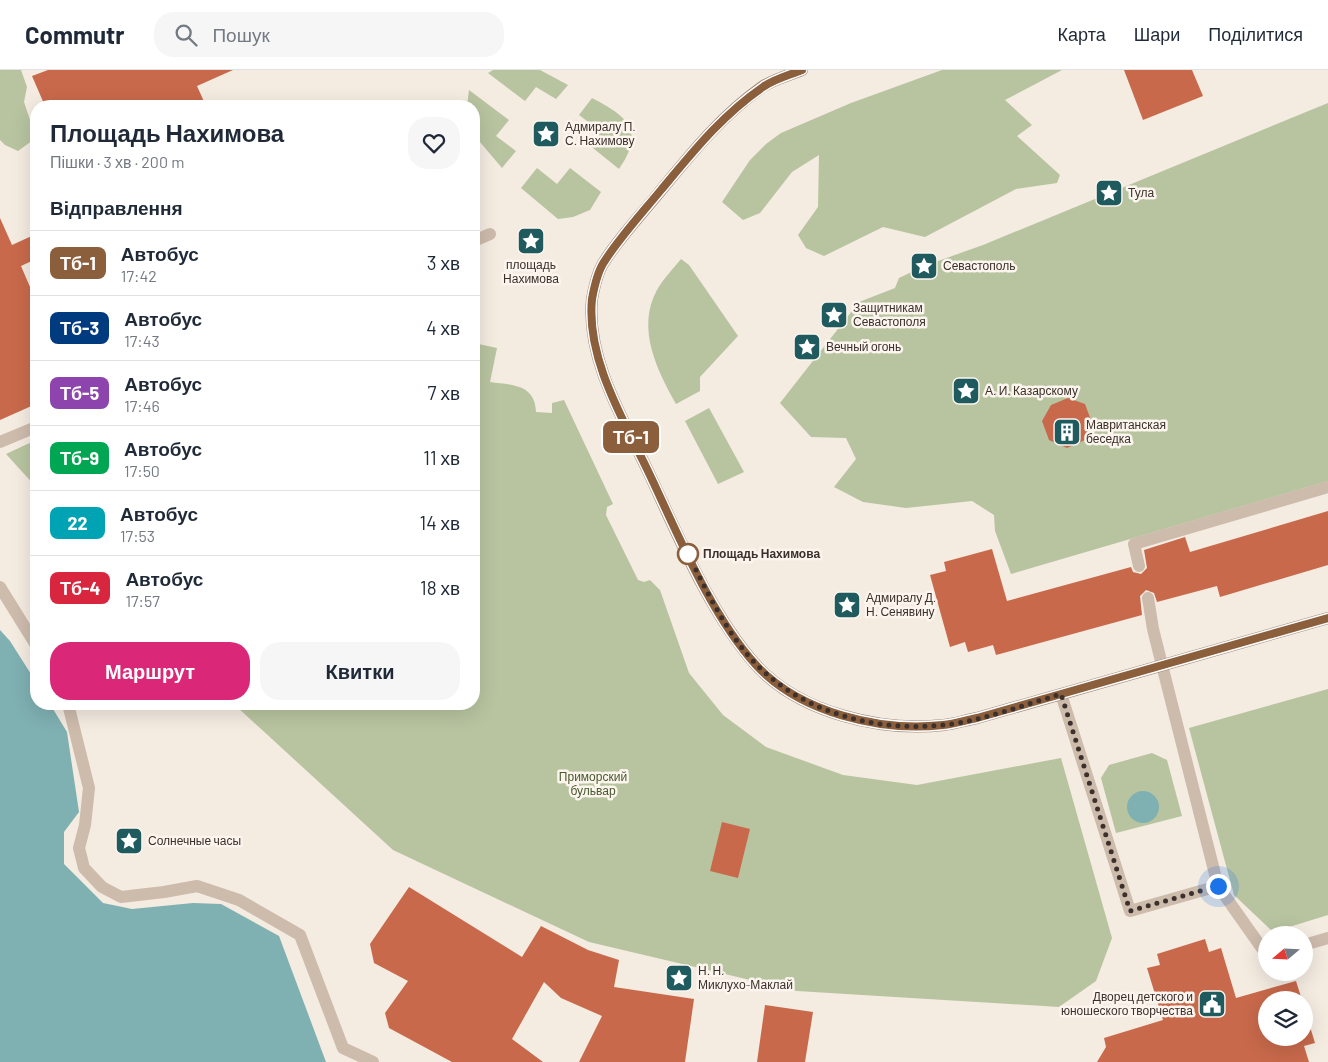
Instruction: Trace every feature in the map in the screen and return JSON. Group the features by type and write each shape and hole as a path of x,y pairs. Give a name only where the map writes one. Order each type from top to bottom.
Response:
{"main road":[{"path":"802,70 765,85 709,133 602,264 592,298 592,332 600,365 622,418 707,593 726,624 758,666 794,694 815,706 846,716 891,725 944,725 977,718 1328,618"}],"street":[{"path":"480,238 490,234"},
{"path":"0,442 30,430"},
{"path":"1139,566 1134,544 1328,486"},
{"path":"0,586 30,635"},
{"path":"1148,598 1152,629 1218,886 1258,943"},
{"path":"1061,694 1130,911 1218,886"},
{"path":"70,710 89,788 85,825 79,848 84,868 102,887 122,897 196,886 239,900 300,935 343,1048 373,1062"},
{"path":"1313,942 1328,938"}],"green space":[{"path":"0,70 21,70 27,87 24,102 30,120 30,142 18,151 5,145 0,140"},
{"path":"493,70 540,70 568,85 556,99 536,87 525,101 488,73"},
{"path":"942,70 1062,70 1005,100 1032,125 1017,136 1060,175 1057,183 1016,189 925,237 883,227 824,256 806,248 798,235 818,207 819,155 792,172 760,213 743,220 722,202 750,160 766,144 781,133 851,103"},
{"path":"469,90 509,120 496,136 516,151 502,168 480,142 480,100 468,100"},
{"path":"592,98 615,111 629,126 632,135 631,144 627,156 619,169 588,144 599,130 579,115"},
{"path":"1328,103 1328,481 1011,574 995,531 994,515 972,501 906,508 863,502 834,487 856,459 846,438 811,437 780,403 859,302 895,288 899,278 924,266 983,245"},
{"path":"537,168 557,184 570,168 601,192 590,210 573,217 558,219 521,188"},
{"path":"681,259 689,265 738,336 700,377 700,391 676,404 656,363 649,334 648,319 651,304 657,290"},
{"name":"Приморский бульвар","path":"480,344 497,348 490,382 520,387 531,396 535,403 536,412 552,413 552,403 564,400 613,504 607,507 606,515 638,580 644,582 650,580 660,590 689,673 723,715 766,747 843,775 917,785 1061,758 1112,938 1096,981 1059,1007 797,991 589,942 393,850 241,710 480,710"},
{"path":"709,408 744,472 718,484 685,421"},
{"path":"30,443 30,480 6,454"},
{"path":"1328,689 1328,915 1292,926 1267,926 1234,895 1189,728"},
{"path":"1152,753 1167,760 1182,816 1116,833 1101,778 1109,765"}],"water":[{"path":"0,630 10,641 30,673 30,710 54,710 67,732 79,812 64,832 64,864 103,903 132,909 193,903 221,904 279,936 326,1062 0,1062"},
{"path":"1143,791 1149,792 1154,796 1158,801 1158,813 1154,818 1149,822 1143,823 1137,822 1132,818 1128,813 1127,807 1128,801 1132,796 1137,792"}],"building":[{"path":"48,70 233,70 197,86 203,100 42,100 32,76"},
{"path":"1124,70 1192,70 1203,96 1143,120"},
{"path":"0,218 12,245 30,237 30,262 21,266 30,287 30,407 0,420"},
{"name":"Мавританская беседка","path":"1068,398 1085,404 1092,423 1085,440 1067,448 1049,440 1042,421 1051,405"},
{"path":"1328,511 1328,565 1220,597 1217,586 1157,602 1154,593 1146,590 1140,596 1142,615 996,655 993,645 968,652 965,642 950,647 930,575 946,571 944,562 992,549 1007,601 1131,567 1133,572 1141,574 1147,568 1144,550 1185,537 1190,552"},
{"path":"722,822 750,829 738,878 710,871"},
{"path":"409,887 522,957 541,926 588,950 619,960 614,987 694,999 685,1062 579,1062 602,1016 561,998 544,982 512,1039 543,1062 452,1062 389,1028 385,1013 408,981 374,963 370,944"},
{"name":"Дворец детского и юношеского творчества","path":"1205,939 1209,952 1221,948 1236,998 1258,992 1258,1046 1304,1046 1309,1062 1097,1062 1106,1047 1104,1038 1163,1020 1147,968 1160,965 1157,954"},
{"name":"Дворец детского и юношеского творчества","path":"1296,981 1299,991 1261,991"},
{"path":"765,1005 813,1012 805,1062 757,1062"}],"bus line":[{"name":"Тб-1","path":"802,70 765,85 709,133 602,264 592,298 592,332 600,365 618,409 707,593 742,648 758,666 794,694 815,706 846,716 891,725 944,725 977,718 1328,618"}],"place":[{"name":"Адмиралу П. С. Нахимову","path":"546,134"},
{"name":"Тула","path":"1109,193"},
{"name":"площадь Нахимова","path":"531,241"},
{"name":"Севастополь","path":"924,266"},
{"name":"Защитникам Севастополя","path":"834,315"},
{"name":"Вечный огонь","path":"807,347"},
{"name":"А. И. Казарскому","path":"966,391"},
{"name":"Мавританская беседка","path":"1067,432"},
{"name":"Площадь Нахимова","path":"688,554"},
{"name":"Адмиралу Д. Н. Сенявину","path":"847,605"},
{"name":"Солнечные часы","path":"129,841"},
{"name":"Н. Н. Миклухо-Маклай","path":"679,978"},
{"name":"Дворец детского и юношеского творчества","path":"1212,1004"}],"route":[{"path":"688,554 707,593 742,648 758,666 778,682 815,706 869,722 903,726 944,725 977,718 1061,694 1130,911 1218,886"}]}
